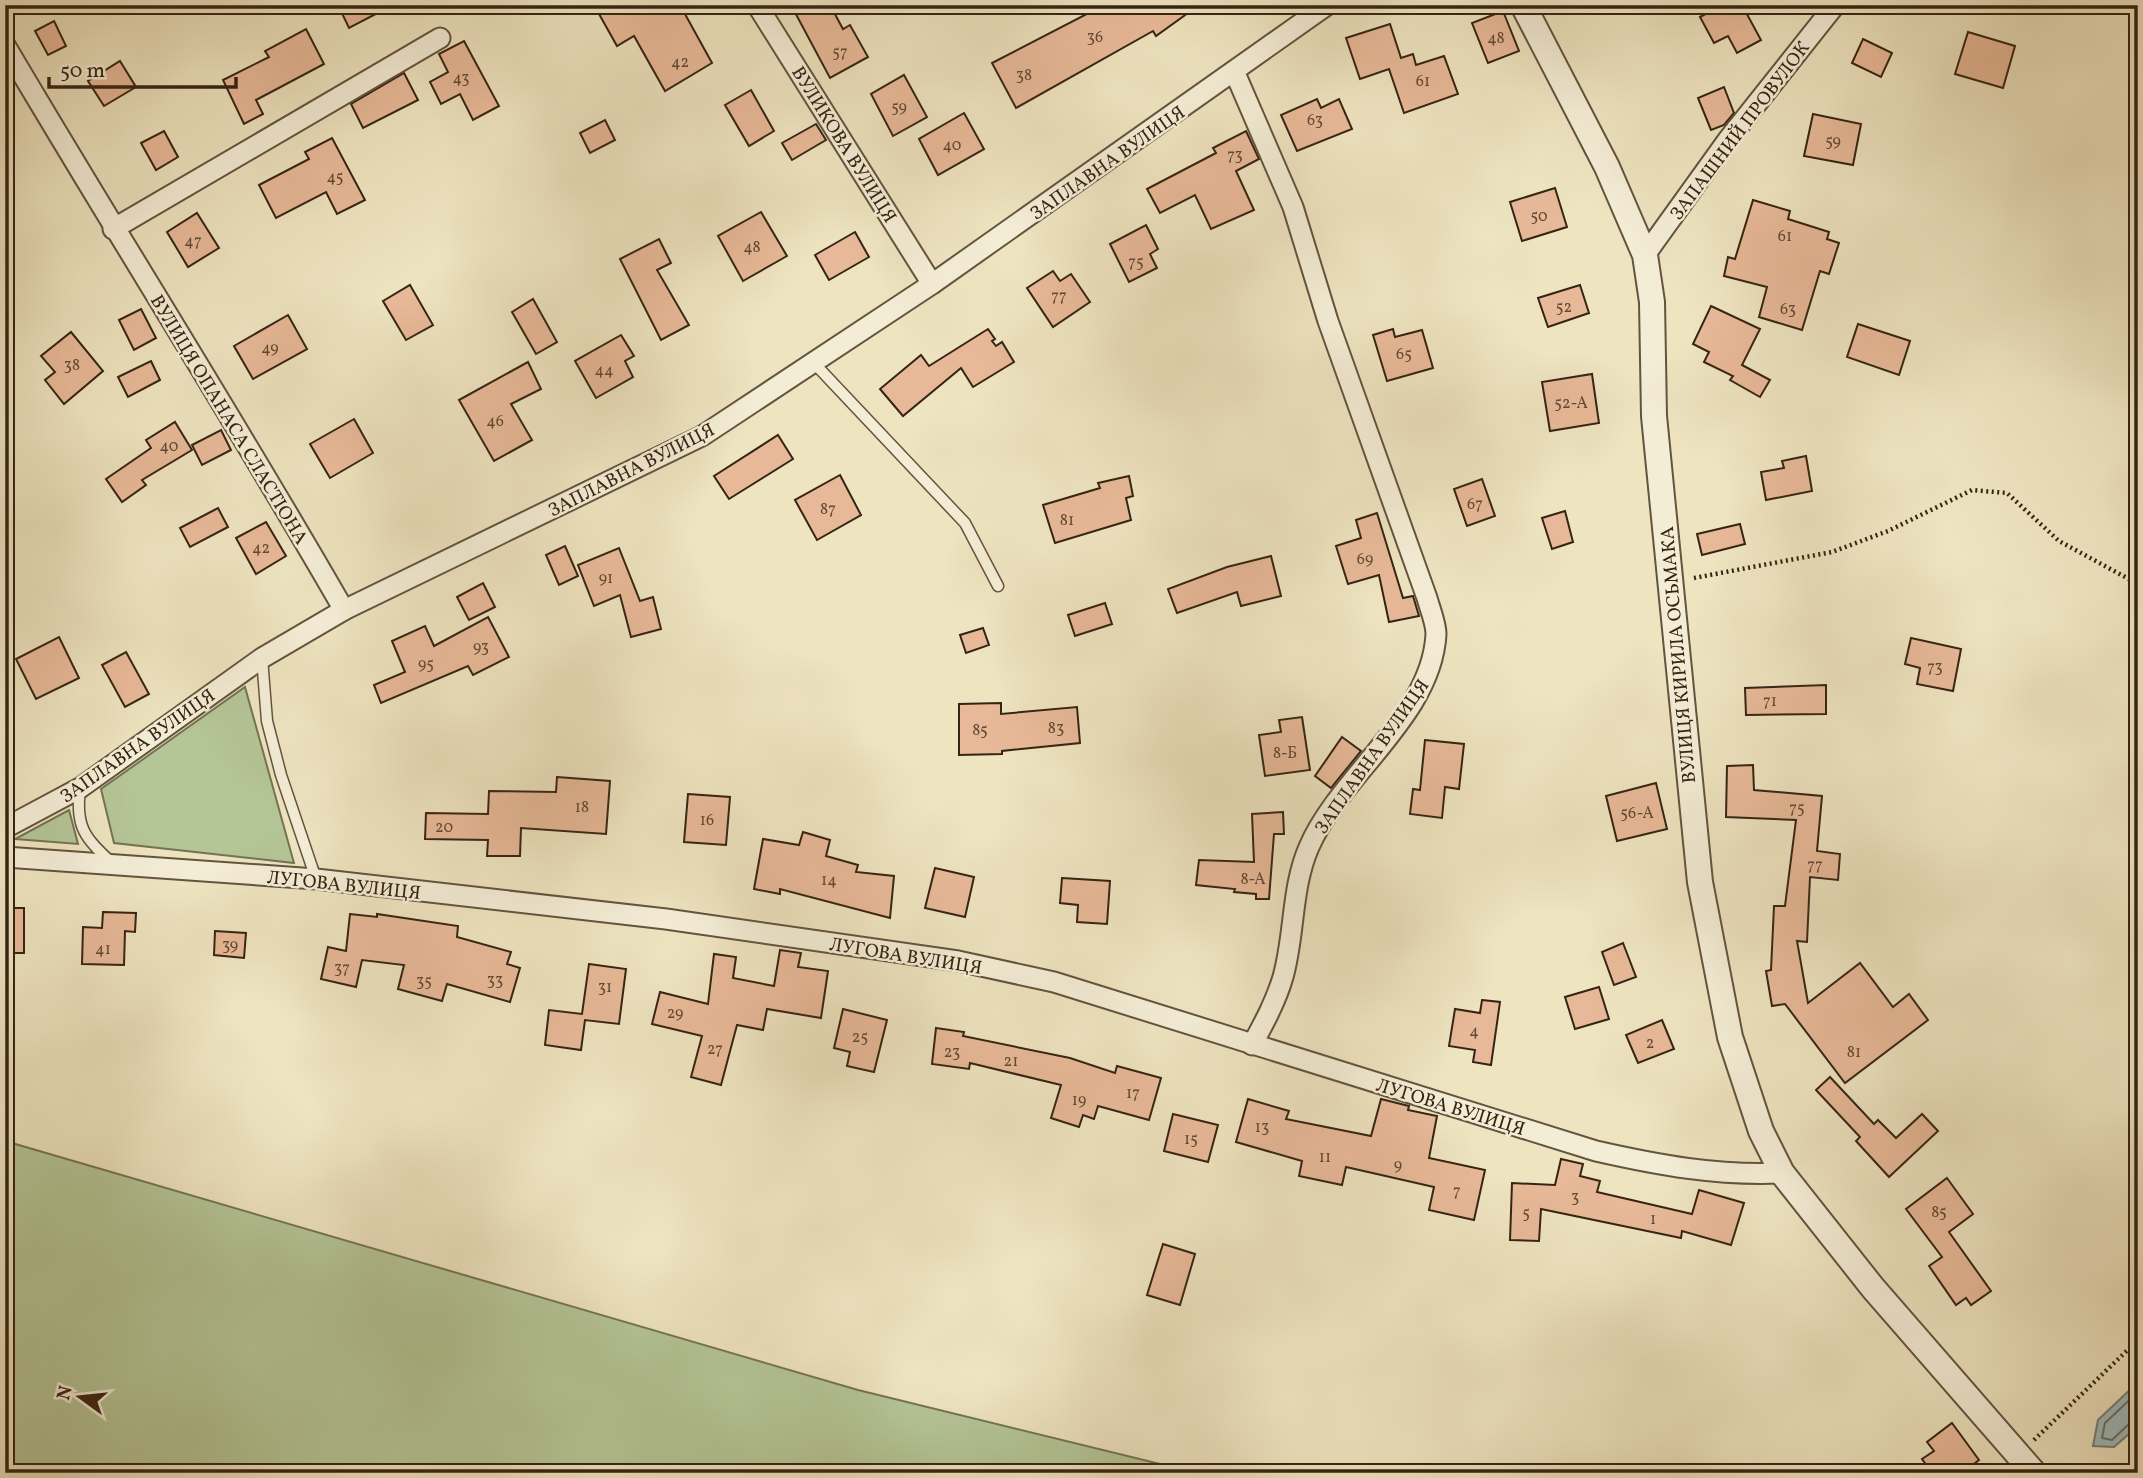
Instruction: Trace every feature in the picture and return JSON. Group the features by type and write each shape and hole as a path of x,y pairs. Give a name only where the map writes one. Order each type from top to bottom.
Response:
{"street":[{"name":"ВУЛИКОВА ВУЛИЦЯ","path":"757,5 932,284"},
{"name":"ЗАПЛАВНА ВУЛИЦЯ","path":"5,828 80,788 261,658 344,610 702,436 932,284 1235,73 1327,5"},
{"name":"ВУЛИЦЯ КИРИЛА ОСЬМАКА","path":"1522,5 1607,167 1645,256 1652,302 1654,416 1700,882 1730,1037 1761,1131 1782,1173 1873,1289 2026,1465"},
{"name":"ЗАПАШНИЙ ПРОВУЛОК","path":"1645,256 1727,141 1835,5"},
{"path":"113,229 440,38"},
{"name":"ВУЛИЦЯ ОПАНАСА СЛАСТІОНА","path":"5,45 113,229 245,438 344,610"},
{"name":"ЗАПЛАВНА ВУЛИЦЯ","path":"1235,73 1293,207 1328,321 1427,598 1436,632 1429,672 1413,701 1309,846 1297,883 1283,976 1269,1014 1252,1045"},
{"name":"ЛУГОВА ВУЛИЦЯ","path":"5,857 316,879 666,919 958,961 1054,982 1596,1151 1679,1170 1740,1175 1782,1173"}],"lane":[{"path":"812,362 965,523 998,586"},
{"path":"261,658 267,721 281,775 316,879"},
{"path":"80,788 77,813 86,838 115,866"}],"path":[{"path":"1670,582 1832,552 1888,531 1972,490 2007,494 2028,510 2059,541 2138,584"},
{"path":"2026,1465 2138,1340"}],"green space":[{"path":"245,687 294,863 114,843 101,789"},
{"path":"69,810 78,844 15,839"},
{"path":"5,1141 858,1390 1197,1473 5,1473"}],"water":[{"path":"2138,1382 2138,1426 2114,1447 2093,1446 2098,1420"}],"building":[{"path":"338,5 393,5 349,28"},
{"path":"594,5 680,5 712,63 665,91 634,36 617,46"},
{"path":"791,5 830,5 843,29 850,25 868,57 830,78"},
{"path":"1104,5 1199,5 1156,36 1153,31 1016,108 992,63"},
{"path":"1722,5 1742,5 1761,40 1737,53 1728,36 1714,43 1700,17"},
{"path":"1503,11 1519,51 1488,63 1472,23"},
{"path":"54,21 66,46 48,55 35,31"},
{"path":"1390,24 1401,58 1413,54 1416,65 1444,56 1458,94 1404,113 1389,69 1360,79 1346,38"},
{"path":"306,29 324,64 256,100 263,114 244,124 223,80 269,57 265,51"},
{"path":"1968,32 2015,46 2003,88 1955,74"},
{"path":"1863,39 1892,53 1881,77 1852,63"},
{"path":"464,41 499,106 473,120 460,94 441,104 430,82 448,72 439,54"},
{"path":"120,61 136,87 104,106 88,81"},
{"path":"404,73 418,100 363,128 351,104"},
{"path":"904,75 927,117 893,136 871,94"},
{"path":"1724,87 1734,113 1724,125 1711,130 1698,98"},
{"path":"751,90 774,131 749,146 725,105"},
{"path":"1317,99 1321,108 1339,99 1352,129 1297,151 1281,115"},
{"path":"964,113 984,149 938,175 919,139"},
{"path":"1813,114 1861,124 1853,165 1804,156"},
{"path":"605,120 615,140 590,153 580,133"},
{"path":"816,124 826,140 792,160 782,143"},
{"path":"164,131 178,157 156,170 141,143"},
{"path":"1246,131 1259,159 1236,171 1254,210 1211,229 1195,195 1160,213 1147,189 1216,153 1213,148"},
{"path":"332,138 365,200 337,214 326,192 276,218 259,185 309,159 305,152"},
{"path":"1555,188 1567,227 1522,241 1510,202"},
{"path":"1753,200 1790,211 1788,219 1829,232 1827,239 1839,243 1829,274 1820,271 1802,330 1759,317 1767,287 1724,276 1728,257 1735,259"},
{"path":"761,212 787,256 743,281 718,236"},
{"path":"197,213 219,248 188,267 167,232"},
{"path":"1146,225 1158,249 1150,254 1157,268 1129,282 1110,244"},
{"path":"855,232 869,257 829,280 815,255"},
{"path":"659,239 671,263 657,270 689,325 661,340 620,259"},
{"path":"1053,271 1060,281 1071,274 1090,302 1053,327 1027,288"},
{"path":"410,285 433,325 406,340 383,301"},
{"path":"1580,285 1589,313 1548,327 1538,298"},
{"path":"533,299 557,342 536,354 512,312"},
{"path":"1711,306 1760,329 1742,365 1770,380 1760,397 1730,380 1733,376 1704,362 1709,352 1693,344"},
{"path":"141,309 156,338 134,350 119,320"},
{"path":"288,315 307,349 253,379 234,346"},
{"path":"1858,324 1910,341 1899,375 1847,357"},
{"path":"988,329 995,339 992,341 996,346 1002,342 1014,362 973,387 961,368 903,416 880,389 921,355 929,366"},
{"path":"1393,329 1395,337 1422,330 1433,368 1387,381 1373,335"},
{"path":"71,332 103,371 64,404 45,380 55,372 41,356"},
{"path":"621,335 634,356 625,361 633,377 596,398 575,361"},
{"path":"151,361 160,380 128,397 118,377"},
{"path":"528,362 541,389 511,404 532,440 494,461 459,400"},
{"path":"1592,374 1599,423 1550,431 1542,382"},
{"path":"354,419 373,453 330,478 310,444"},
{"path":"175,422 192,450 142,480 146,485 122,502 106,479 151,448 146,440"},
{"path":"221,430 231,450 202,465 192,445"},
{"path":"778,435 793,459 729,499 714,476"},
{"path":"1806,456 1812,491 1766,500 1761,472 1784,468 1782,461"},
{"path":"840,475 861,515 817,540 795,500"},
{"path":"1129,476 1133,496 1126,498 1131,520 1055,543 1043,505 1100,488 1098,483"},
{"path":"1482,479 1495,516 1467,526 1454,489"},
{"path":"218,508 228,527 190,547 180,528"},
{"path":"1565,511 1573,542 1552,549 1542,518"},
{"path":"1377,513 1403,598 1413,596 1419,616 1389,622 1379,575 1348,584 1336,546 1361,538 1356,520"},
{"path":"266,522 286,556 256,574 236,538"},
{"path":"1740,524 1745,544 1702,555 1697,534"},
{"path":"565,546 578,576 559,585 546,555"},
{"path":"619,548 640,601 653,597 661,629 631,637 620,595 594,606 578,565"},
{"path":"1271,556 1281,596 1241,606 1237,592 1177,613 1168,589 1227,567"},
{"path":"483,583 495,607 469,620 457,597"},
{"path":"1105,603 1112,624 1075,636 1068,615"},
{"path":"488,617 509,657 473,675 468,666 381,703 374,685 405,672 392,641 425,626 434,646"},
{"path":"983,628 989,645 966,653 960,635"},
{"path":"59,637 79,678 36,699 16,659"},
{"path":"1911,638 1961,649 1953,691 1917,684 1920,668 1905,664"},
{"path":"126,652 149,694 125,707 102,665"},
{"path":"1826,685 1826,714 1746,715 1745,688"},
{"path":"1001,703 1001,714 1077,707 1080,743 1002,751 1002,754 959,755 959,704"},
{"path":"1302,717 1310,770 1265,776 1259,735 1281,732 1279,720"},
{"path":"1342,737 1361,751 1331,788 1315,776"},
{"path":"1425,740 1464,744 1459,789 1445,787 1442,818 1410,814 1413,789 1420,790"},
{"path":"1753,765 1754,790 1822,796 1817,851 1840,854 1838,880 1810,877 1807,942 1797,941 1808,1003 1860,963 1893,1007 1909,994 1928,1020 1845,1083 1785,1004 1772,1006 1766,971 1771,970 1774,906 1785,906 1796,820 1726,817 1727,766"},
{"path":"557,777 610,781 606,834 521,828 520,856 487,856 488,840 425,839 426,813 488,814 489,791 556,792"},
{"path":"1656,783 1667,829 1617,841 1606,796"},
{"path":"688,794 730,797 726,845 684,842"},
{"path":"1283,812 1284,834 1274,834 1269,899 1256,899 1256,894 1234,892 1235,889 1196,885 1199,860 1254,862 1252,814"},
{"path":"803,832 830,840 826,856 858,865 856,872 894,876 890,918 780,889 780,894 754,889 763,839 799,845"},
{"path":"935,868 974,877 965,917 925,908"},
{"path":"1062,878 1110,881 1107,924 1077,922 1078,905 1060,903"},
{"path":"5,908 24,908 24,953 5,953"},
{"path":"103,912 136,913 135,932 125,931 124,965 82,964 83,927 102,928"},
{"path":"350,914 377,917 377,914 458,926 457,937 511,952 507,964 520,968 510,1002 447,984 442,1001 398,989 404,965 362,960 356,987 321,979 328,947 346,951"},
{"path":"215,931 246,933 244,958 214,955"},
{"path":"1623,943 1636,977 1614,985 1602,952"},
{"path":"780,950 801,953 798,967 828,971 821,1018 767,1009 763,1030 737,1025 721,1085 691,1077 702,1036 652,1024 660,992 708,1004 714,954 736,957 733,978 774,986"},
{"path":"589,964 626,969 619,1024 585,1020 581,1050 545,1045 549,1010 582,1014"},
{"path":"1599,987 1609,1019 1575,1029 1565,997"},
{"path":"1482,1000 1500,1002 1491,1065 1473,1062 1475,1050 1449,1046 1455,1009 1480,1013"},
{"path":"843,1009 887,1020 874,1072 847,1066 850,1052 834,1048"},
{"path":"1662,1020 1674,1049 1638,1063 1626,1035"},
{"path":"936,1028 964,1032 963,1036 1070,1058 1115,1073 1117,1066 1161,1078 1149,1120 1098,1106 1094,1119 1083,1115 1079,1127 1051,1118 1061,1085 970,1063 969,1069 932,1064"},
{"path":"1830,1077 1874,1124 1878,1120 1896,1138 1922,1114 1938,1131 1889,1177 1856,1141 1860,1137 1816,1090"},
{"path":"1248,1099 1289,1111 1286,1119 1371,1136 1381,1099 1409,1106 1408,1110 1437,1116 1429,1158 1485,1170 1474,1220 1429,1210 1434,1187 1346,1167 1342,1185 1299,1176 1302,1161 1236,1142"},
{"path":"1173,1114 1218,1125 1208,1162 1164,1151"},
{"path":"1561,1159 1583,1164 1580,1176 1600,1181 1597,1192 1692,1214 1699,1190 1744,1203 1731,1245 1682,1231 1681,1238 1541,1209 1539,1241 1510,1240 1512,1183 1555,1185"},
{"path":"1947,1178 1973,1214 1949,1232 1991,1291 1971,1305 1966,1298 1956,1305 1929,1266 1942,1257 1906,1209"},
{"path":"1163,1244 1195,1254 1180,1305 1147,1295"},
{"path":"1952,1423 1979,1460 1962,1473 1932,1473 1922,1459 1934,1451 1927,1442"}]}
